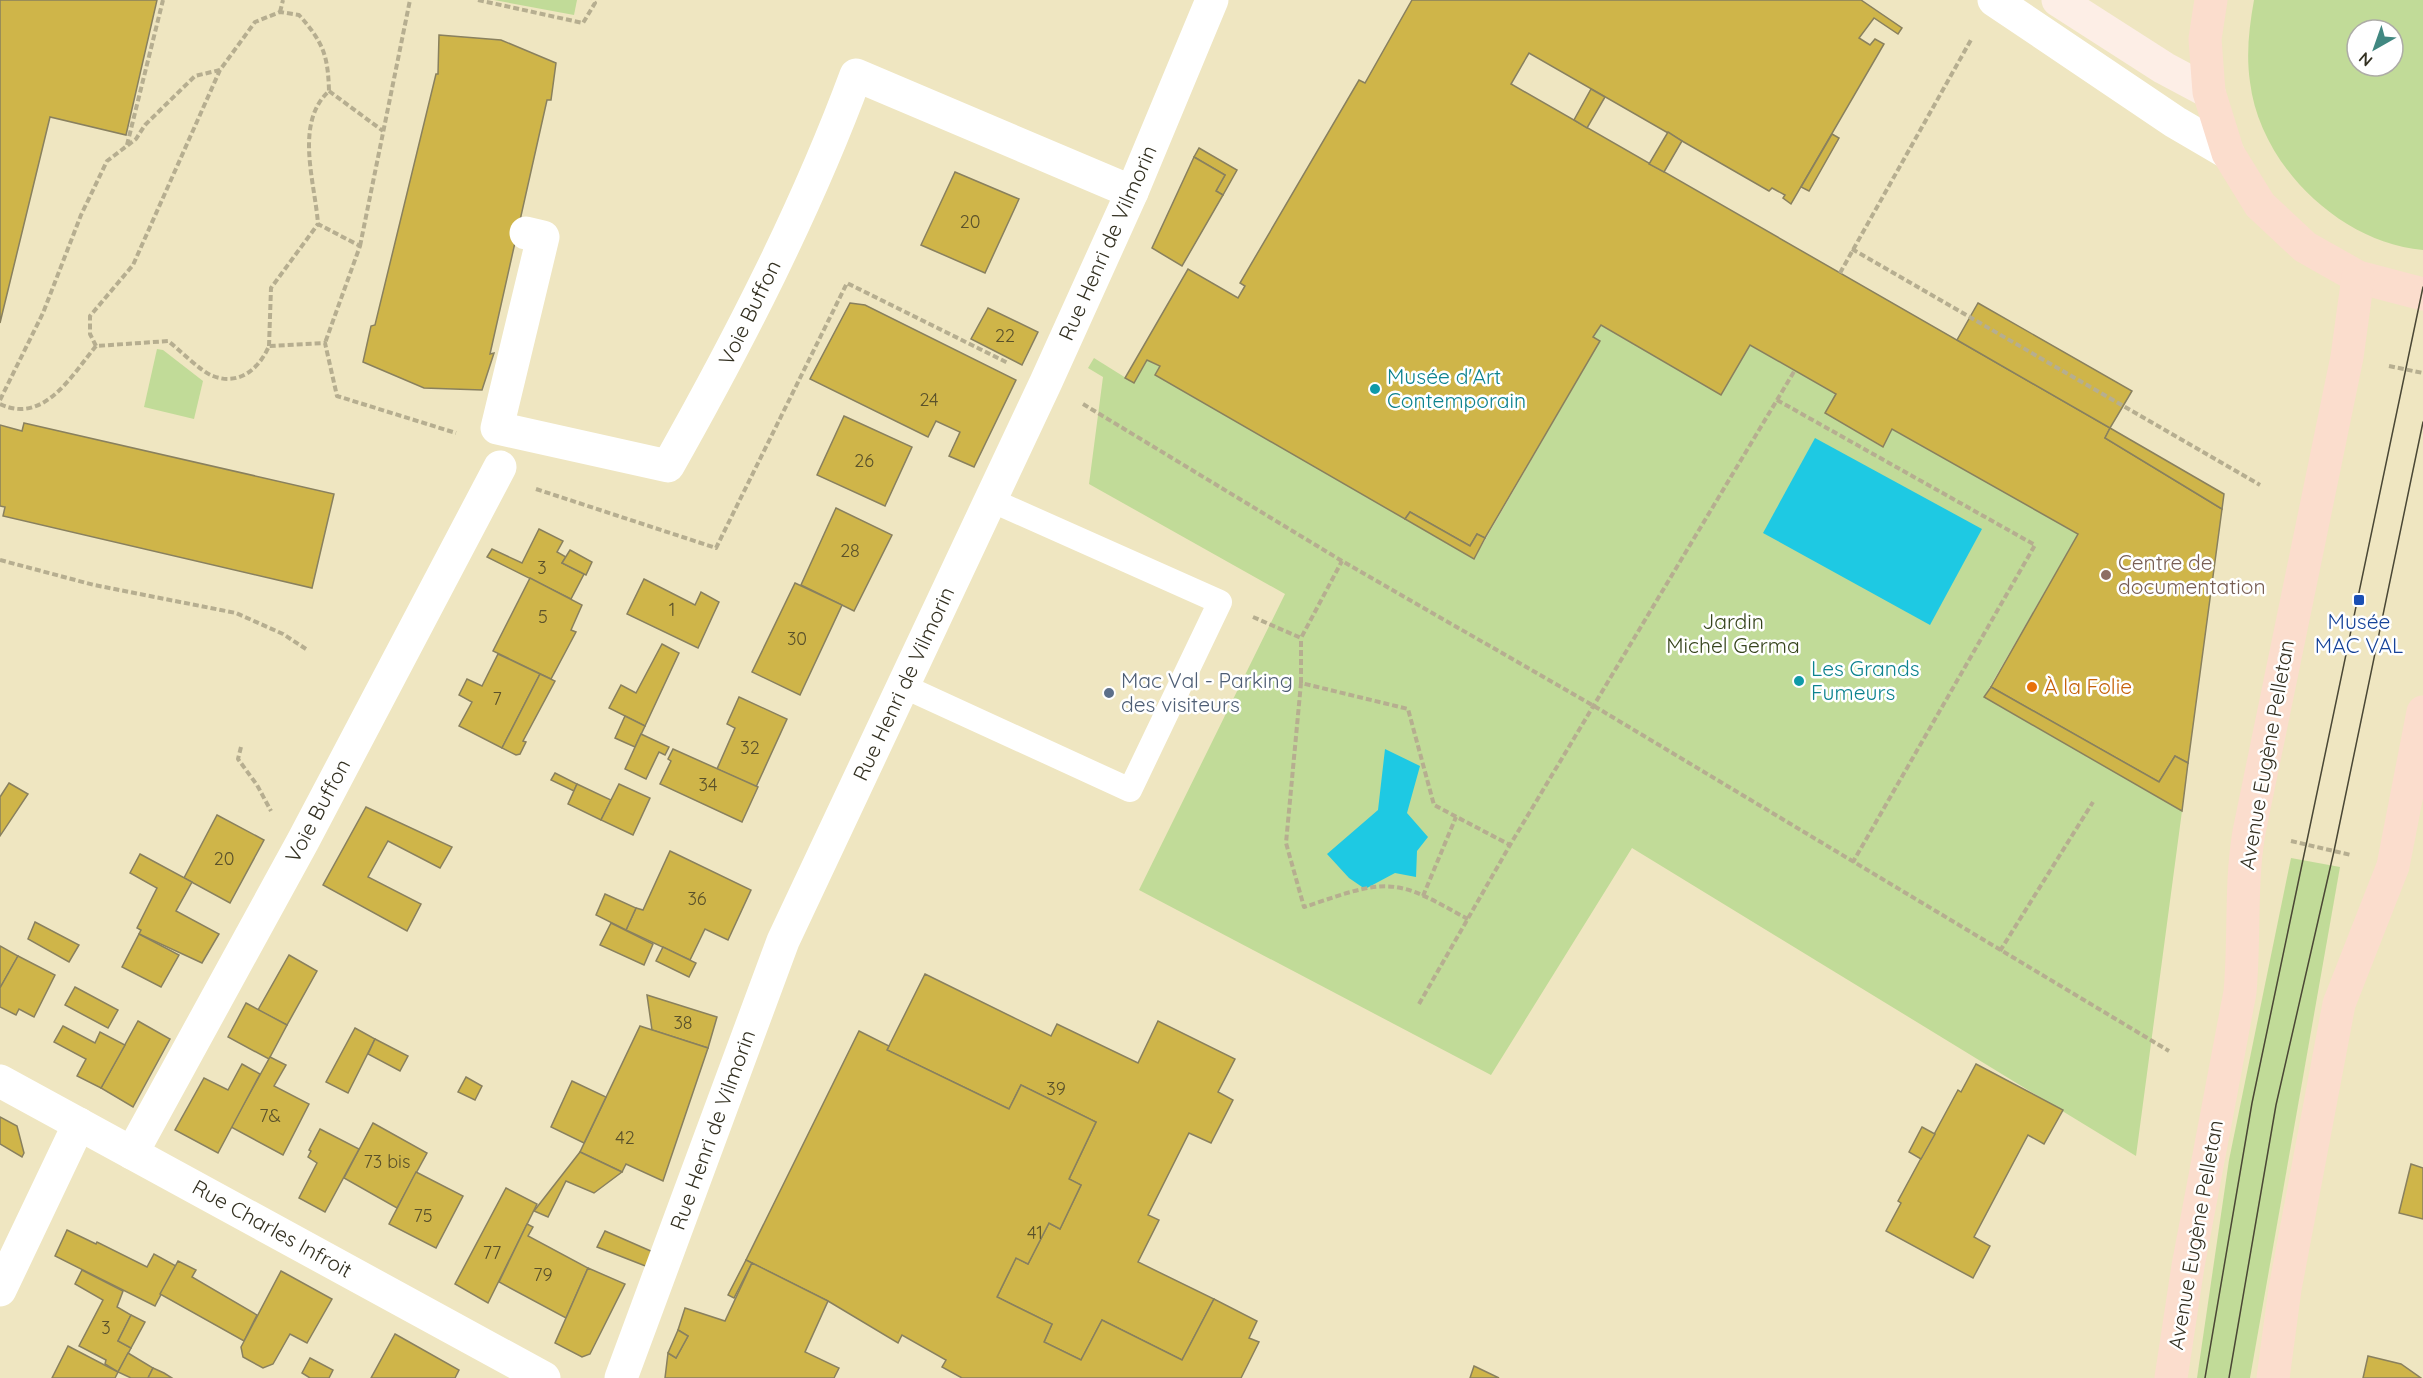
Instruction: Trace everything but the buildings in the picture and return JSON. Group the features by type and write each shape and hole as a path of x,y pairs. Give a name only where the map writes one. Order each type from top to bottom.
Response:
{"main road":[{"path":"2058,0 2164,68 2208,92"},
{"path":"2211,0 2205,39 2208,92 2228,153 2260,205 2305,247 2358,277 2423,294"},
{"name":"Avenue Eugène Pelletan","path":"2171,1378 2188,1266 2240,992 2243,960 2244,859 2248,832 2347,357 2358,277"},
{"path":"2273,1378 2285,1289 2339,1004 2393,866 2423,712"}],"street":[{"name":"Rue Henri de Vilmorin","path":"621,1378 783,941 1046,382 1132,192 1212,0"},
{"path":"1994,0 2175,122 2228,153"},
{"name":"Voie Buffon","path":"514,432 668,466 721,373 826,157 856,75 1132,192"},
{"path":"514,432 497,428 543,237 526,233"},
{"name":"Voie Buffon","path":"132,1153 303,841 498,471"},
{"name":"Rue Charles Infroit","path":"0,1081 544,1378"},
{"path":"0,1290 79,1124"}],"lane":[{"path":"903,686 1130,790 1220,602 991,500"}],"path":[{"path":"126,147 163,0"},
{"path":"280,12 283,0"},
{"path":"410,0 360,246 326,343 337,396 500,447 514,432"},
{"path":"478,0 583,23 595,3 592,0"},
{"path":"0,404 23,411 41,405 56,394 96,346 168,341 212,376 233,379 248,374 262,361 268,346 271,288 318,224 309,144 310,120 317,102 329,91 328,60 318,37 299,15 280,12 255,22 220,70 133,265 90,316 90,334 96,346"},
{"path":"1840,273 1978,28"},
{"path":"0,399 43,312 81,215 107,161 126,147 195,76 220,70"},
{"path":"329,91 383,131"},
{"path":"318,224 360,246"},
{"path":"1852,249 2260,485"},
{"path":"498,471 716,548 846,283 1046,382"},
{"path":"268,346 326,343"},
{"path":"2385,365 2423,373"},
{"path":"1419,1004 1510,845 1795,370"},
{"path":"1777,400 2035,545 1853,862"},
{"path":"1093,409 1342,561 1594,706 2169,1051"},
{"path":"0,560 94,585 236,613 283,634 306,649"},
{"path":"1342,561 1301,638 1301,683 1286,843 1304,907 1365,889 1395,887 1423,897 1468,919"},
{"path":"1220,602 1301,638"},
{"path":"1301,683 1408,709 1434,805 1510,845"},
{"path":"242,747 238,759 257,785 283,832 303,841"},
{"path":"2000,951 2093,802"},
{"path":"1423,897 1456,817"},
{"path":"2248,832 2393,866"}],"green space":[{"path":"494,0 577,0 574,15"},
{"path":"2254,0 2423,0 2423,250 2392,244 2362,232 2334,216 2287,170 2270,142 2257,113 2249,72 2249,31"},
{"name":"Jardin Michel Germa","path":"1601,325 1721,395 1750,345 1836,394 1825,413 1882,447 1892,429 2078,534 1984,697 2182,811 2136,1156 1632,848 1491,1075 1139,890 1285,594 1089,484 1103,377 1088,368 1094,358 1134,383 1147,360 1160,366 1155,375 1474,559 1600,341 1593,337"},
{"path":"157,349 163,350 203,381 194,419 144,407"},
{"path":"2291,858 2340,867 2250,1378 2197,1378 2229,1160"}],"water":[{"path":"1815,438 1982,529 1930,625 1763,533"},
{"path":"1385,749 1420,766 1407,813 1428,837 1417,851 1416,877 1395,873 1365,889 1349,878 1327,854 1378,810"}],"tram line":[{"path":"2205,1378 2252,1103 2423,287"},
{"path":"2229,1378 2276,1105 2334,851 2423,422"}],"place":[{"name":"Musée d'Art Contemporain","path":"1375,389"},
{"name":"Centre de documentation","path":"2106,575"},
{"name":"Musée MAC VAL","path":"2359,600"},
{"name":"Les Grands Fumeurs","path":"1799,681"},
{"name":"À la Folie","path":"2032,687"},
{"name":"Mac Val - Parking des visiteurs","path":"1109,693"}]}
